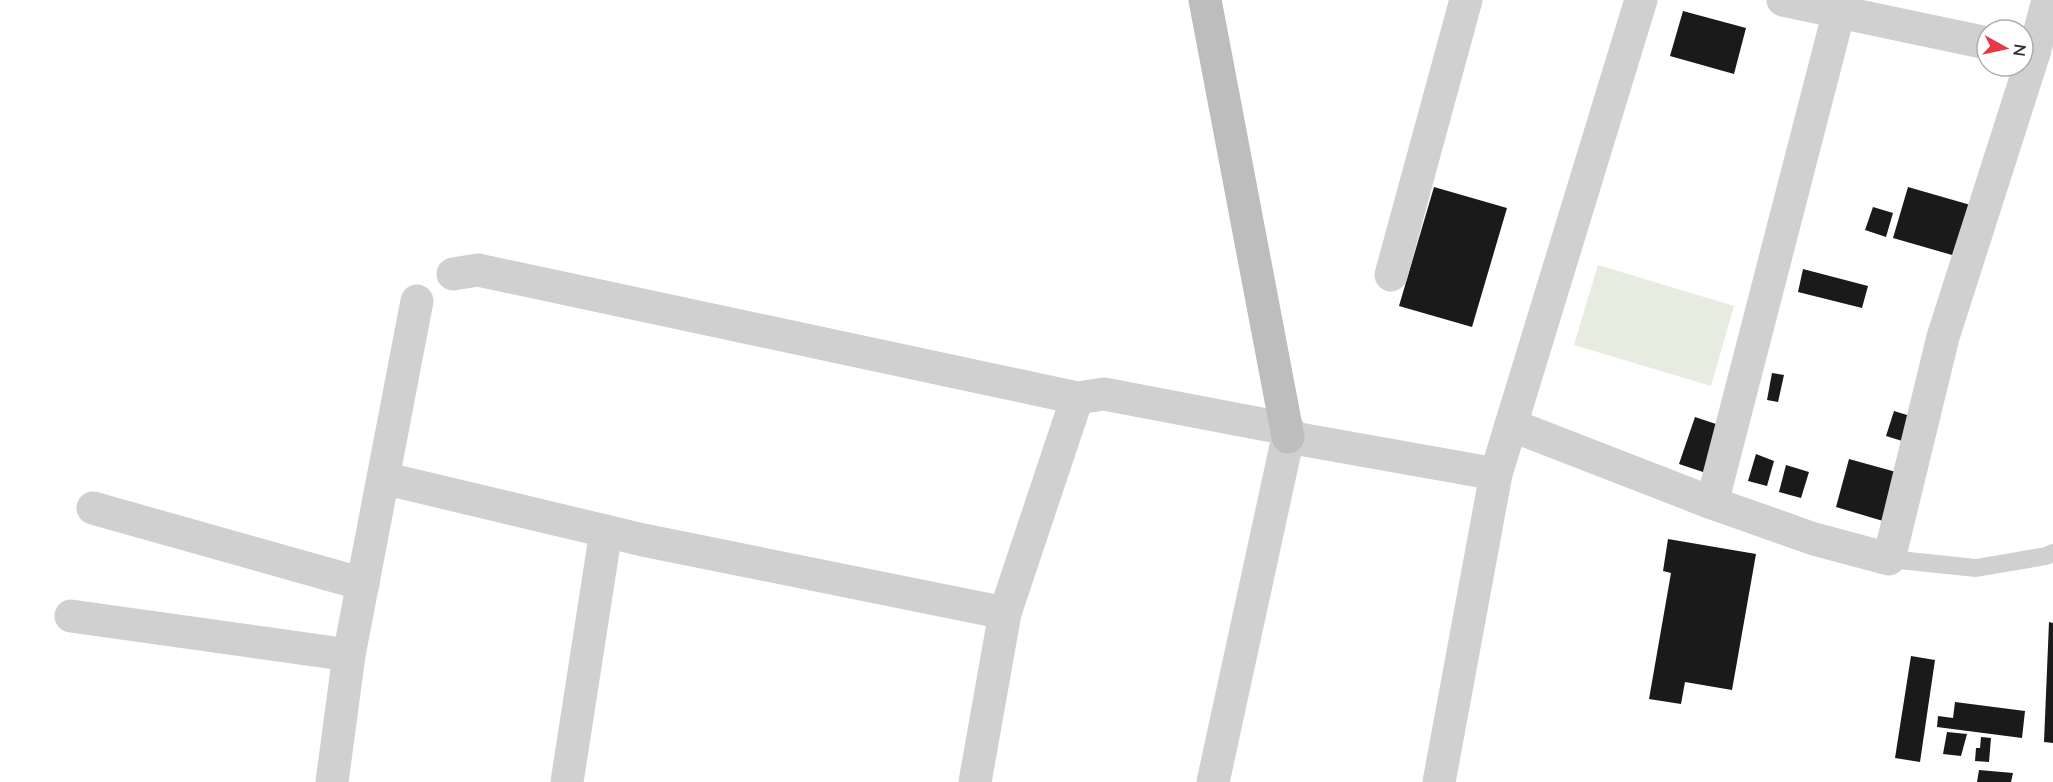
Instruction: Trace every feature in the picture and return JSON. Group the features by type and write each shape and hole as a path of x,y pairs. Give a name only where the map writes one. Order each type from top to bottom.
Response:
{"street":[{"path":"1205,0 1288,433 1213,782"},
{"path":"1391,275 1466,0"},
{"path":"1439,782 1496,474 1641,0"},
{"path":"1783,0 1840,6 1975,40"},
{"path":"2035,36 2048,0"},
{"path":"1712,503 1840,6"},
{"path":"1511,425 1712,503 1814,539 1889,559 1942,337 2021,78"},
{"path":"453,274 478,270 1077,398 1104,394 1496,474"},
{"path":"332,782 349,655 417,301"},
{"path":"975,782 1005,613 1077,398"},
{"path":"383,478 606,531 1005,613"},
{"path":"93,508 363,584"},
{"path":"567,782 606,531"},
{"path":"71,616 349,655"}],"lane":[{"path":"1889,559 1976,568 2053,553"}],"shaded area":[{"path":"1598,265 1734,306 1711,386 1574,345"}],"building":[{"path":"1683,11 1746,28 1734,74 1670,56"},
{"path":"1434,187 1507,208 1472,327 1399,306"},
{"path":"1908,187 1974,206 1959,257 1893,238"},
{"path":"1873,207 1893,213 1886,237 1865,230"},
{"path":"1803,269 1868,286 1862,308 1798,292"},
{"path":"1772,373 1784,375 1778,402 1767,400"},
{"path":"1894,411 1920,419 1912,444 1886,436"},
{"path":"1695,417 1722,426 1706,473 1679,464"},
{"path":"1756,454 1774,461 1767,486 1748,481"},
{"path":"1849,459 1896,472 1883,521 1836,507"},
{"path":"1786,465 1809,472 1801,498 1779,492"},
{"path":"1668,539 1756,554 1732,690 1685,682 1681,704 1649,699 1671,573 1663,571"},
{"path":"2049,622 2053,623 2053,743 2044,742"},
{"path":"1911,656 1935,660 1920,762 1895,758"},
{"path":"1955,702 2025,711 2022,738 1937,727 1938,716 1953,718"},
{"path":"1947,732 1967,734 1961,756 1943,754"},
{"path":"1981,737 1991,738 1989,762 1975,761 1976,748 1980,748"},
{"path":"1979,770 2013,773 2011,782 1977,782"}]}
